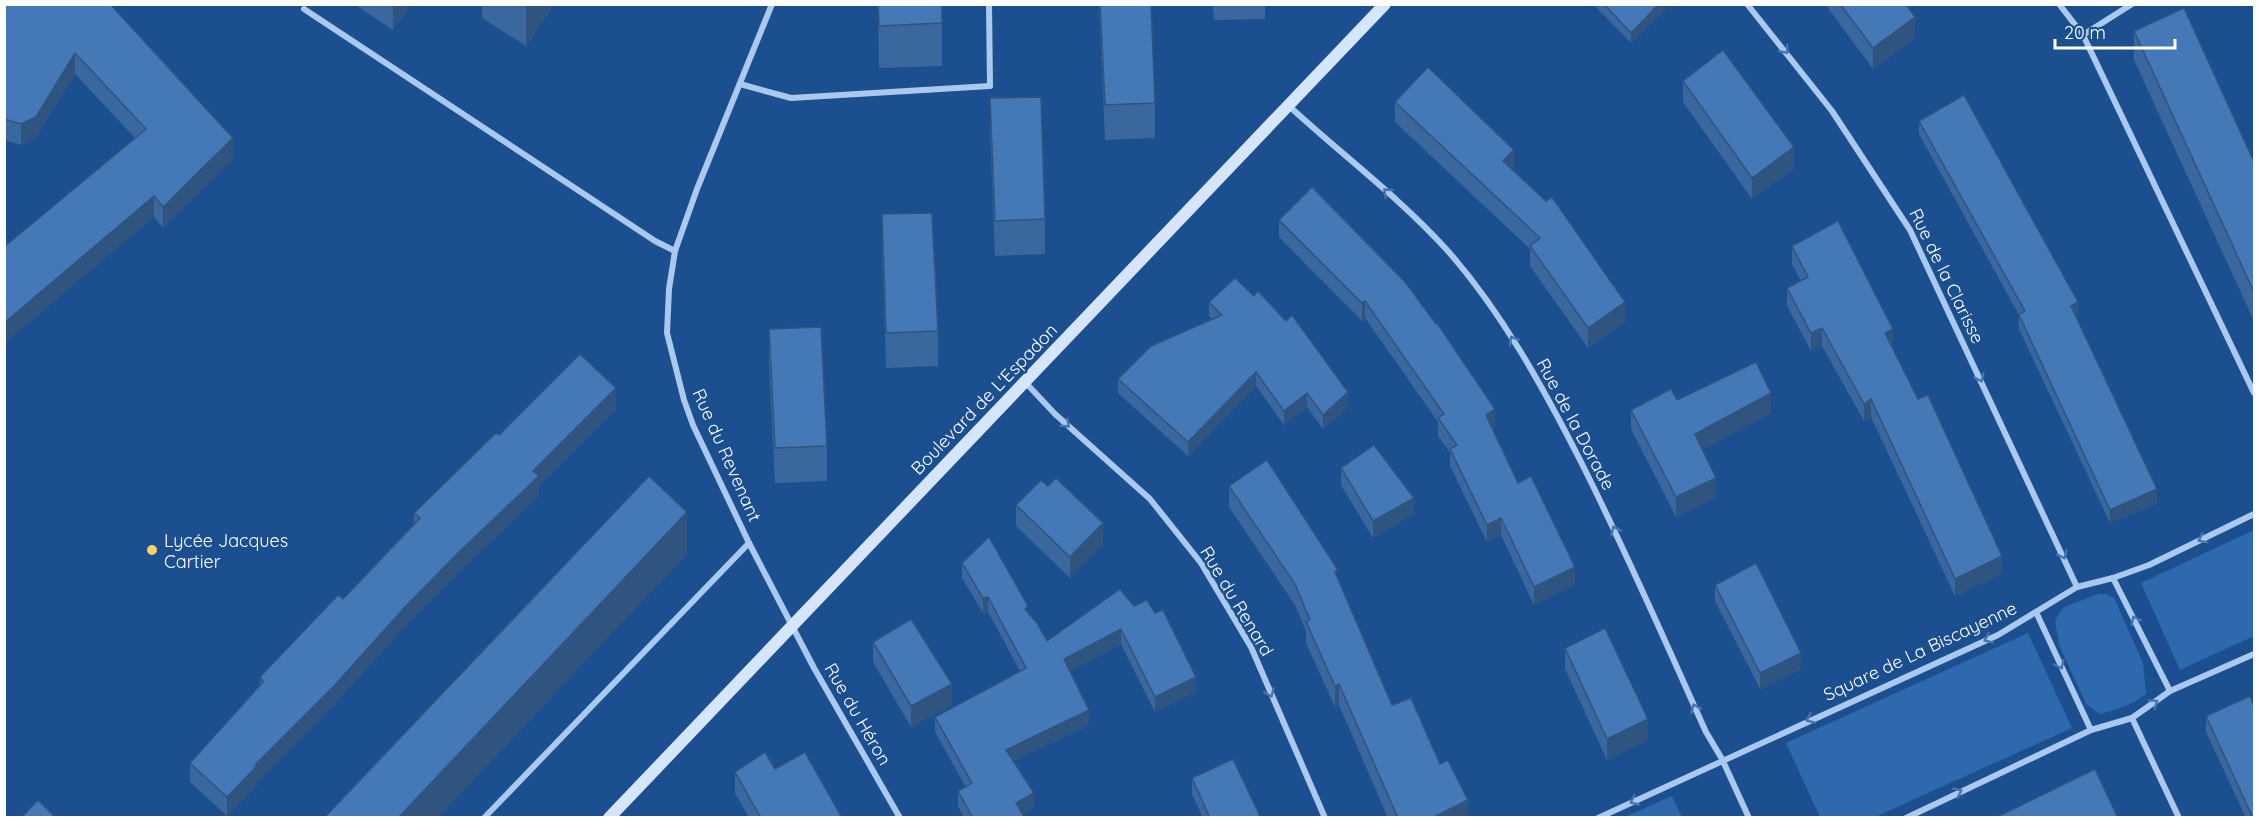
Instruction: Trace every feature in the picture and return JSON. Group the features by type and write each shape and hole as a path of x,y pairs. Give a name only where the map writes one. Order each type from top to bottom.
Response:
{"street":[{"name":"Rue du Revenant","path":"772,4 697,189 675,251 669,289 667,333 684,400 693,425 749,543 792,625"},
{"path":"740,84 791,99 990,87 989,4"},
{"name":"Boulevard de L'Espadon","path":"609,818 1385,4"},
{"name":"Rue de la Clarisse","path":"1747,4 1832,111 1910,230 2077,586"},
{"path":"2060,4 2083,35 2254,393"},
{"path":"2083,35 2132,4"},
{"path":"304,9 656,241 675,251"},
{"name":"Rue de la Dorade","path":"1289,106 1390,195 1447,250 1502,322 1554,407 1608,514 1706,732 1722,759 1749,818"},
{"name":"Rue du Renard","path":"1025,382 1056,414 1150,499 1201,563 1251,647 1325,818"},
{"name":"Square de La Biscayenne","path":"1598,818 1998,634 2077,586 2114,578 2149,565 2254,514"},
{"path":"484,818 749,543"},
{"path":"2114,578 2170,691"},
{"path":"2036,612 2091,730"},
{"name":"Rue du Héron","path":"792,625 900,818"},
{"path":"1906,818 2091,730 2132,718 2170,691 2254,654"},
{"path":"2132,718 2179,818"}],"shaded area":[{"path":"2254,530 2254,636 2180,670 2141,583"},
{"path":"2098,594 2106,594 2114,598 2143,663 2146,694 2130,704 2100,714 2086,704 2059,645 2055,620 2064,607"},
{"path":"2028,633 2072,728 1875,817 1820,817 1786,743"},
{"path":"1672,796 1682,817 1625,817"}],"building":[{"path":"4,4 110,4 233,138 163,207 154,196 4,323 4,247 146,129 75,53 36,117 21,124 4,119"},
{"path":"878,4 942,4 942,23 879,26"},
{"path":"1100,4 1151,4 1155,103 1105,105"},
{"path":"1604,4 1659,4 1631,33"},
{"path":"1840,4 1906,4 1915,17 1873,48"},
{"path":"2184,8 2254,162 2254,292 2134,31"},
{"path":"1723,50 1794,147 1752,178 1683,81"},
{"path":"1428,67 1514,150 1503,161 1546,201 1552,197 1625,302 1588,328 1530,246 1540,238 1395,102"},
{"path":"1964,95 2078,302 2071,306 2157,489 2110,510 2019,315 2025,311 1919,121"},
{"path":"1041,97 1045,219 995,221 990,98"},
{"path":"1312,187 1406,283 1437,323 1495,409 1486,415 1518,483 1531,476 1575,567 1534,587 1501,518 1487,525 1450,449 1457,445 1438,418 1444,414 1365,301 1362,303 1279,220"},
{"path":"932,213 938,331 886,333 882,214"},
{"path":"1838,221 1893,329 1885,333 1918,399 1928,395 2002,556 1955,579 1871,399 1864,404 1822,328 1811,333 1787,288 1808,277 1792,246"},
{"path":"1235,278 1254,296 1258,291 1286,321 1292,315 1348,392 1323,415 1307,393 1284,411 1256,372 1188,442 1118,379 1151,346 1222,315 1209,302"},
{"path":"821,327 827,446 775,448 769,329"},
{"path":"580,354 616,388 533,471 539,476 405,607 334,686 255,765 257,766 227,797 190,763 263,682 260,677 338,595 343,599 420,518 414,513 496,433 499,435"},
{"path":"1756,362 1771,393 1695,434 1716,478 1676,497 1631,410 1671,389 1677,400"},
{"path":"1374,445 1414,498 1373,521 1341,468"},
{"path":"1267,460 1338,570 1335,572 1392,705 1411,698 1440,764 1448,760 1468,800 1432,818 1398,818 1339,684 1335,686 1306,622 1310,620 1295,584 1229,486"},
{"path":"649,476 687,512 398,818 324,818"},
{"path":"1056,478 1103,523 1070,557 1016,505 1041,480 1048,486"},
{"path":"989,537 1028,606 1025,609 1037,623 1047,641 1120,589 1134,606 1147,600 1155,613 1163,610 1196,677 1155,697 1121,629 1064,659 1089,710 1006,750 1034,793 1016,803 1025,818 973,818 958,791 972,783 935,717 1026,668 988,597 983,598 962,563"},
{"path":"1756,563 1801,653 1760,673 1715,585"},
{"path":"911,619 952,684 911,706 873,642"},
{"path":"1605,628 1648,719 1607,739 1565,648"},
{"path":"2250,696 2254,706 2254,818 2206,716"},
{"path":"765,752 775,769 805,752 842,818 761,818 735,772"},
{"path":"1233,759 1261,818 1210,818 1192,778"},
{"path":"2095,769 2118,818 1990,818 1995,815 1997,817"},
{"path":"38,800 56,818 21,818"}],"place":[{"name":"Lycée Jacques Cartier","path":"152,550"}]}
